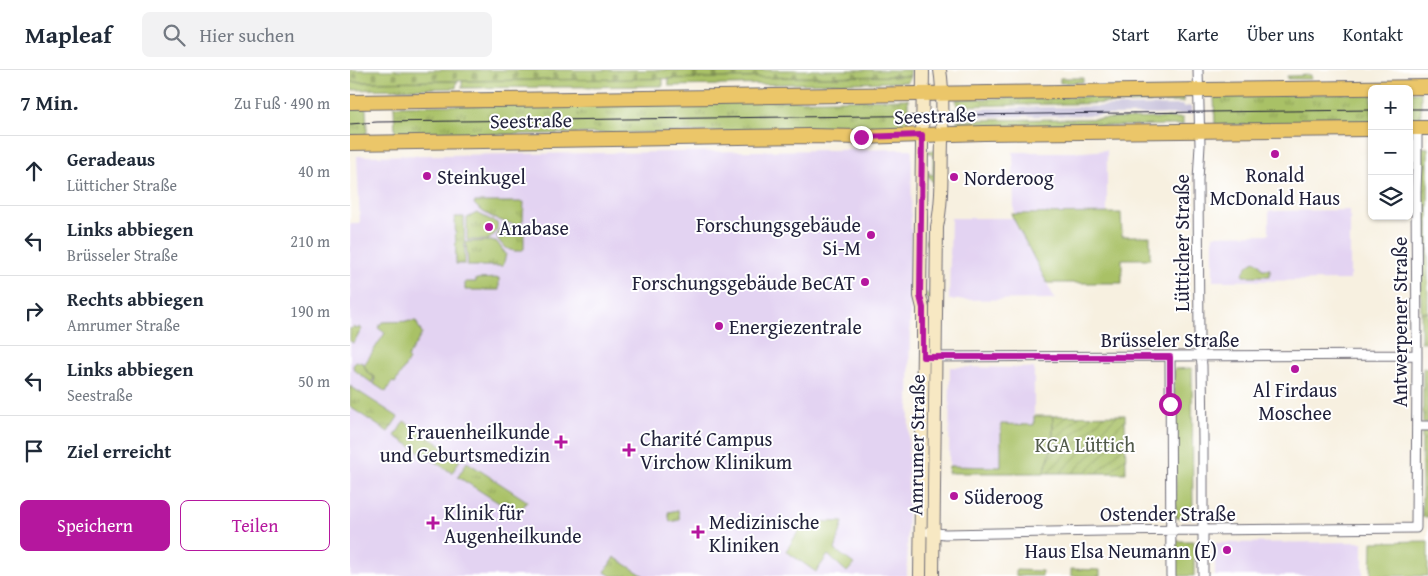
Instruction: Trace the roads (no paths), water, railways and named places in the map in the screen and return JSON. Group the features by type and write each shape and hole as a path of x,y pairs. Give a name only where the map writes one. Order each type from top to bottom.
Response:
{"main road":[{"name":"Amrumer Straße","path":"920,576 923,357 923,308 920,296 923,70"},
{"name":"Amrumer Straße","path":"933,576 938,227 941,208 942,93 940,70"},
{"name":"Seestraße","path":"350,102 1428,87"},
{"name":"Seestraße","path":"350,143 1368,129"}],"street":[{"name":"Lütticher Straße","path":"1198,70 1200,130 1198,180 1198,342 1202,365 1203,576"},
{"name":"Antwerpener Straße","path":"1416,528 1416,191 1417,135 1419,128"},
{"name":"Brüsseler Straße","path":"923,357 1417,354"},
{"path":"1170,357 1171,576"},
{"name":"Antwerpener Straße","path":"1417,426 1428,426"},
{"name":"Ostender Straße","path":"921,532 952,534 1416,528"}],"tram line":[{"path":"1413,109 1428,109"},
{"path":"350,124 377,122 1368,110"}],"place":[{"name":"Ronald McDonald Haus","path":"1275,154"},
{"name":"Steinkugel","path":"427,176"},
{"name":"Norderoog","path":"954,177"},
{"name":"Anabase","path":"489,227"},
{"name":"Forschungsgebäude Si-M","path":"871,235"},
{"name":"Forschungsgebäude BeCAT","path":"865,282"},
{"name":"Energiezentrale","path":"719,326"},
{"name":"Al Firdaus Moschee","path":"1295,369"},
{"name":"Frauenheilkunde und Geburtsmedizin","path":"561,442"},
{"name":"Charité Campus Virchow Klinikum","path":"629,450"},
{"name":"Süderoog","path":"954,496"},
{"name":"Klinik für Augenheilkunde","path":"433,523"},
{"name":"Medizinische Kliniken","path":"698,532"},
{"name":"Haus Elsa Neumann (E)","path":"1227,550"}],"park label":[{"name":"KGA Lüttich","path":"1085,444"}]}
